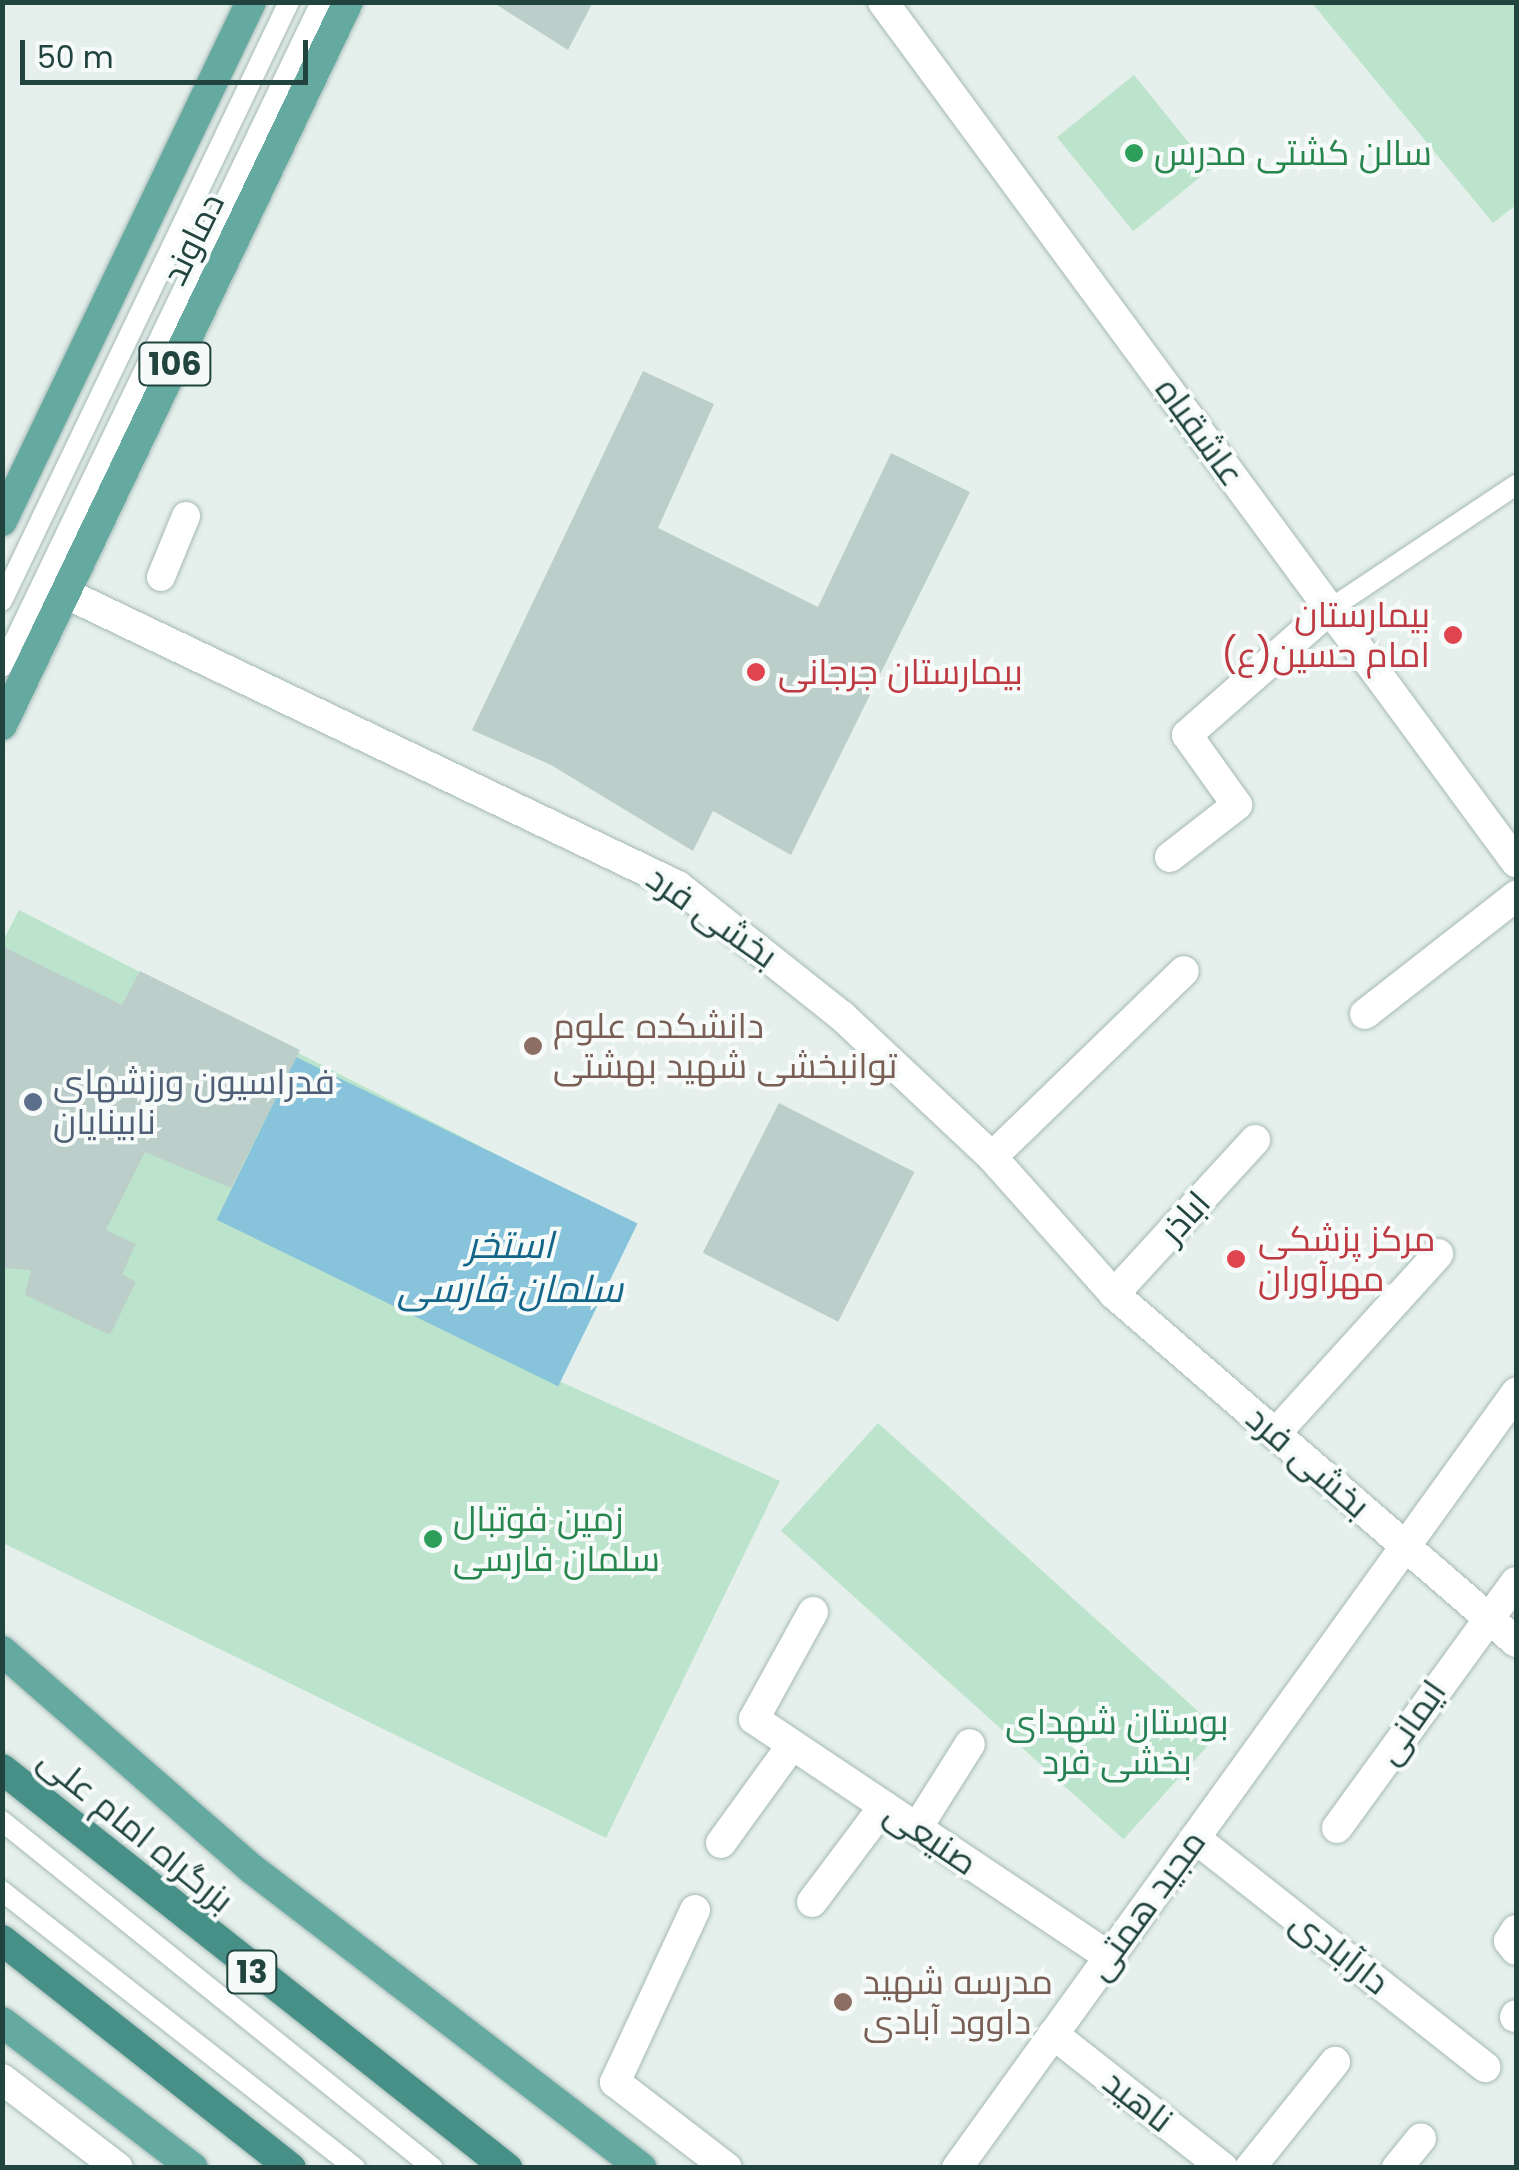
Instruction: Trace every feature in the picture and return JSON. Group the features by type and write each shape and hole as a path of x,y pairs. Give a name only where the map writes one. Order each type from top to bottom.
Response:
{"highway":[{"name":"بزرگراه امام علی","path":"2,1768 507,2168"},
{"path":"2,1940 291,2168"}],"main road":[{"name":"دماوند","path":"2,521 251,2"},
{"name":"دماوند","path":"2,725 348,2"},
{"path":"2,1651 252,1870 642,2168"},
{"path":"2,2022 193,2168"}],"street":[{"name":"عاشقباه","path":"883,2 1516,862"},
{"path":"161,577 186,516"},
{"name":"بخشی فرد","path":"65,593 678,886 842,1016 992,1157 1114,1294 1516,1642"},
{"path":"1170,857 1237,805 1187,735 1330,609"},
{"path":"1366,1014 1516,896"},
{"path":"992,1157 1184,970"},
{"name":"اباذر","path":"1114,1294 1255,1140"},
{"path":"1275,1434 1438,1254"},
{"name":"مجید همتی","path":"957,2168 1516,1393"},
{"name":"ایمانی","path":"1337,1828 1486,1616 1516,1582"},
{"name":"صنیعی","path":"812,1612 754,1719 1109,1957"},
{"path":"917,1828 970,1744"},
{"path":"721,1843 792,1745"},
{"path":"812,1902 884,1806"},
{"name":"دارآبادی","path":"1195,1838 1485,2067"},
{"path":"695,1910 615,2082 726,2168"},
{"path":"1516,1930 1509,1941 1516,1950"},
{"name":"ناهید","path":"1053,2034 1223,2168"},
{"path":"1250,2168 1334,2062"},
{"path":"2,2079 118,2168"},
{"path":"1396,2168 1422,2138"}],"lane":[{"path":"2,601 289,2"},
{"path":"2,667 321,2"},
{"path":"1330,609 1516,486"},
{"path":"2,1821 433,2168"},
{"path":"2,1891 355,2168"}],"green space":[{"path":"1312,3 1516,3 1516,205 1493,223"},
{"name":"سالن کشتی مدرس","path":"1134,75 1210,169 1133,231 1057,137"},
{"path":"19,910 636,1226 559,1381 780,1481 606,1838 3,1543 2,943"},
{"name":"بوستان شهدای بخشی فرد","path":"878,1423 1221,1731 1124,1839 781,1531"}],"water":[{"name":"استخر سلمان فارسی","path":"296,1057 638,1224 558,1386 217,1220"}],"building":[{"path":"492,2 593,2 568,50"},
{"path":"643,371 714,404 658,528 818,607 891,453 970,492 791,855 713,811 693,851 551,765 472,730"},
{"path":"2,946 122,1005 140,971 300,1050 231,1188 145,1152 106,1230 136,1244 122,1274 136,1282 110,1335 25,1295 31,1270 2,1268"},
{"path":"779,1103 914,1172 838,1322 703,1253"}],"place":[{"name":"سالن کشتی مدرس","path":"1134,153"},
{"name":"بیمارستان امام حسین(ع)","path":"1453,635"},
{"name":"بیمارستان جرجانی","path":"756,672"},
{"name":"دانشکده علوم توانبخشی شهید بهشتی","path":"533,1046"},
{"name":"فدراسیون ورزشهای نابینایان","path":"33,1102"},
{"name":"مرکز پزشکی مهرآوران","path":"1236,1259"},
{"name":"زمین فوتبال سلمان فارسی","path":"433,1539"},
{"name":"مدرسه شهید داوود آبادی","path":"843,2002"}]}
